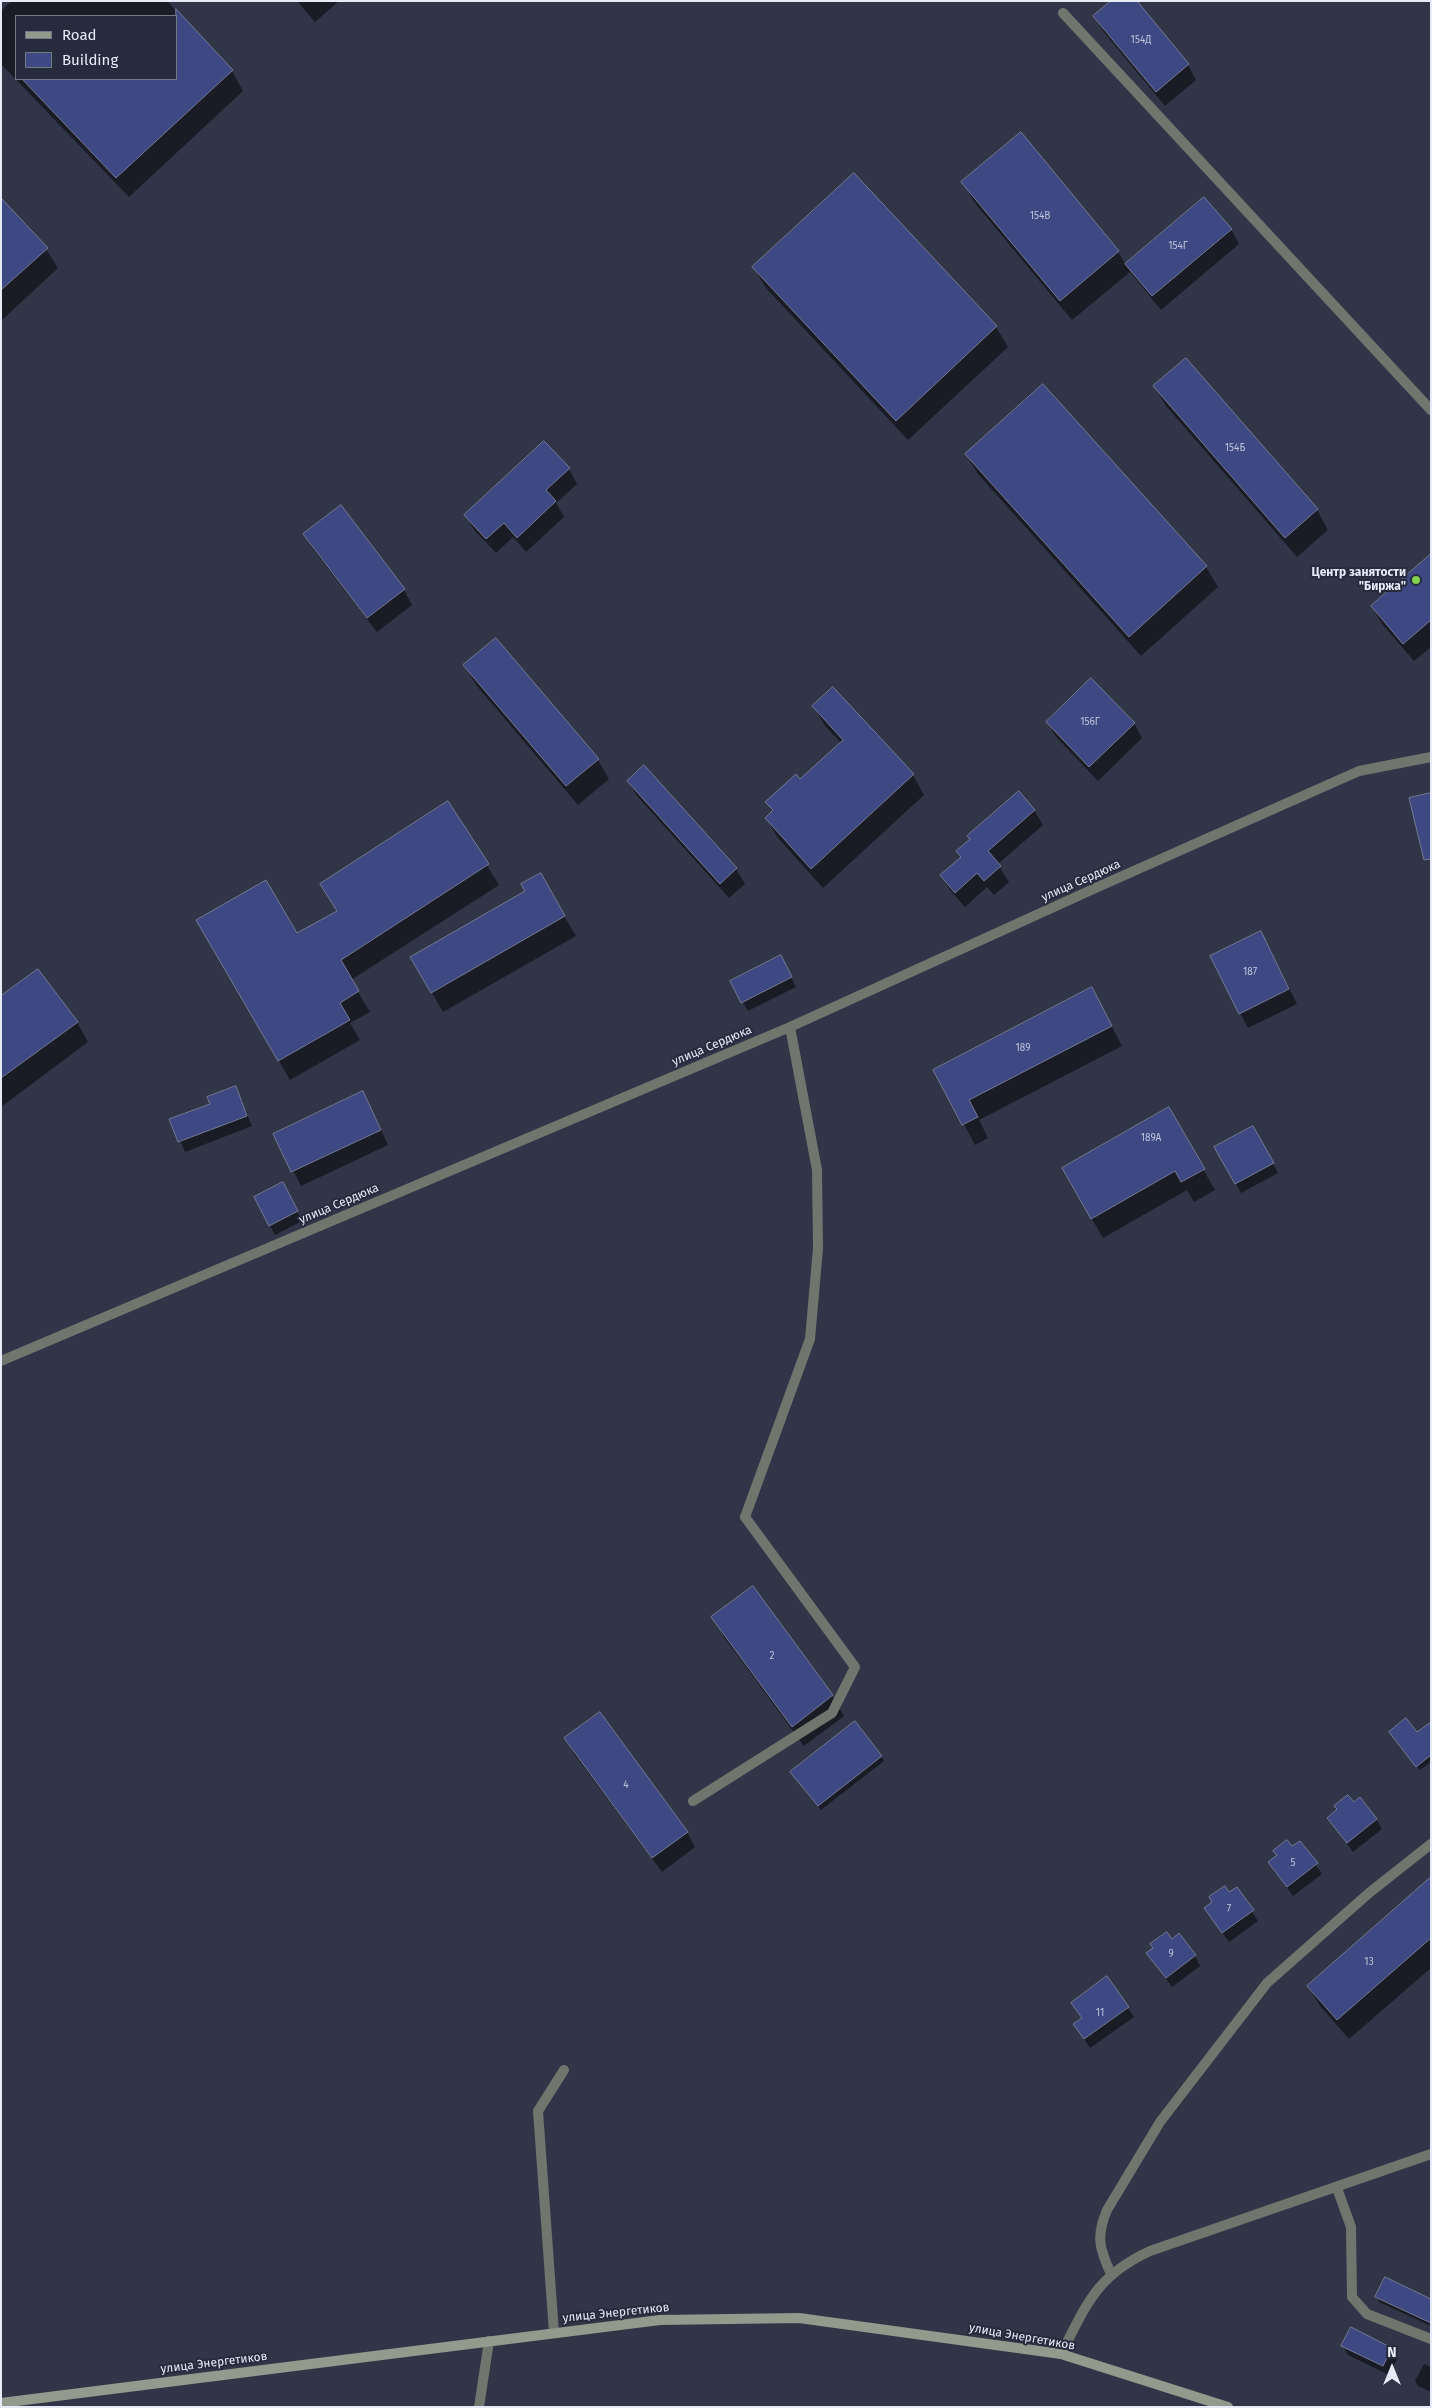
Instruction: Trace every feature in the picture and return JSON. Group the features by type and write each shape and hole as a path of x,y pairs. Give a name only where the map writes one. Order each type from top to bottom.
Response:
{"main road":[{"name":"улица Энергетиков","path":"1,2403 660,2320 799,2318 1061,2354 1228,2407"}],"street":[{"path":"1063,13 1431,410"},
{"name":"улица Сердюка","path":"1,1361 790,1027 1359,771 1431,757"},
{"path":"693,1801 832,1713 855,1667 745,1517 810,1339 818,1248 816,1170 790,1027"},
{"path":"1111,2274 1099,2241 1101,2223 1107,2210 1166,2115 1267,1983 1369,1893 1431,1844"},
{"path":"554,2333 538,2112 564,2070"},
{"path":"1061,2354 1092,2294 1111,2274 1128,2261 1150,2251 1431,2154"},
{"path":"1337,2188 1350,2227 1352,2297 1368,2314 1431,2338"},
{"path":"479,2407 489,2341"}],"building":[{"path":"1111,1 1137,1 1189,64 1156,92 1093,16"},
{"path":"176,9 233,70 116,178 23,80 178,80 178,15 176,15"},
{"path":"1021,132 1119,251 1060,301 961,182"},
{"path":"854,173 997,326 896,421 752,267"},
{"path":"1204,197 1232,229 1152,296 1125,264"},
{"path":"1,198 48,248 1,290"},
{"path":"1186,358 1318,509 1285,538 1153,386"},
{"path":"1043,384 1207,566 1129,637 965,454"},
{"path":"544,441 570,468 546,490 556,501 517,538 504,523 486,539 464,515"},
{"path":"341,505 405,589 367,618 303,534"},
{"name":"Центр занятости \"Биржа\"","path":"1431,554 1431,620 1403,644 1371,606"},
{"path":"496,638 599,759 566,786 463,665"},
{"path":"1091,678 1135,723 1089,767 1046,722"},
{"path":"833,687 914,774 811,869 765,818 773,810 765,802 796,774 800,779 843,740 812,706"},
{"path":"644,765 737,868 720,884 627,781"},
{"path":"1019,791 1035,810 988,851 1001,866 984,881 977,873 955,893 940,875 961,857 956,851 970,839 967,836"},
{"path":"1431,793 1431,859 1424,860 1409,798"},
{"path":"448,801 489,864 341,960 359,991 340,1003 350,1020 278,1061 196,920 266,880 297,933 337,911 320,884"},
{"path":"541,873 565,916 431,993 410,957 525,891 521,884"},
{"path":"1261,931 1289,989 1239,1014 1210,956"},
{"path":"781,955 792,977 741,1003 730,981"},
{"path":"38,969 78,1022 1,1078 1,996"},
{"path":"1092,987 1112,1026 969,1100 978,1117 962,1125 933,1070"},
{"path":"236,1086 247,1116 178,1142 169,1119 210,1104 207,1097"},
{"path":"363,1091 381,1130 291,1172 273,1134"},
{"path":"1169,1107 1205,1169 1181,1182 1175,1171 1091,1219 1062,1168"},
{"path":"1253,1126 1274,1163 1235,1184 1214,1147"},
{"path":"283,1182 298,1211 269,1226 254,1197"},
{"path":"753,1586 833,1695 792,1727 711,1617"},
{"path":"600,1712 688,1832 652,1858 564,1738"},
{"path":"1406,1718 1417,1732 1431,1722 1431,1755 1416,1767 1389,1732"},
{"path":"855,1721 882,1756 818,1806 790,1772"},
{"path":"1348,1795 1354,1802 1360,1797 1377,1819 1347,1843 1327,1818 1337,1809 1334,1806"},
{"path":"1287,1840 1292,1846 1300,1841 1318,1863 1287,1887 1268,1862 1277,1855 1273,1851"},
{"path":"1431,1877 1431,1938 1337,2020 1307,1986"},
{"path":"1225,1886 1229,1892 1237,1887 1254,1910 1222,1933 1204,1908 1212,1902 1209,1897"},
{"path":"1167,1932 1172,1939 1179,1933 1196,1955 1166,1978 1146,1953 1153,1948 1150,1944"},
{"path":"1107,1976 1129,2007 1084,2039 1073,2024 1082,2018 1071,2003"},
{"path":"1385,2277 1431,2299 1431,2323 1375,2297"},
{"path":"1351,2327 1392,2348 1383,2366 1341,2346"}],"place":[{"name":"Центр занятости \"Биржа\"","path":"1416,580"}]}
